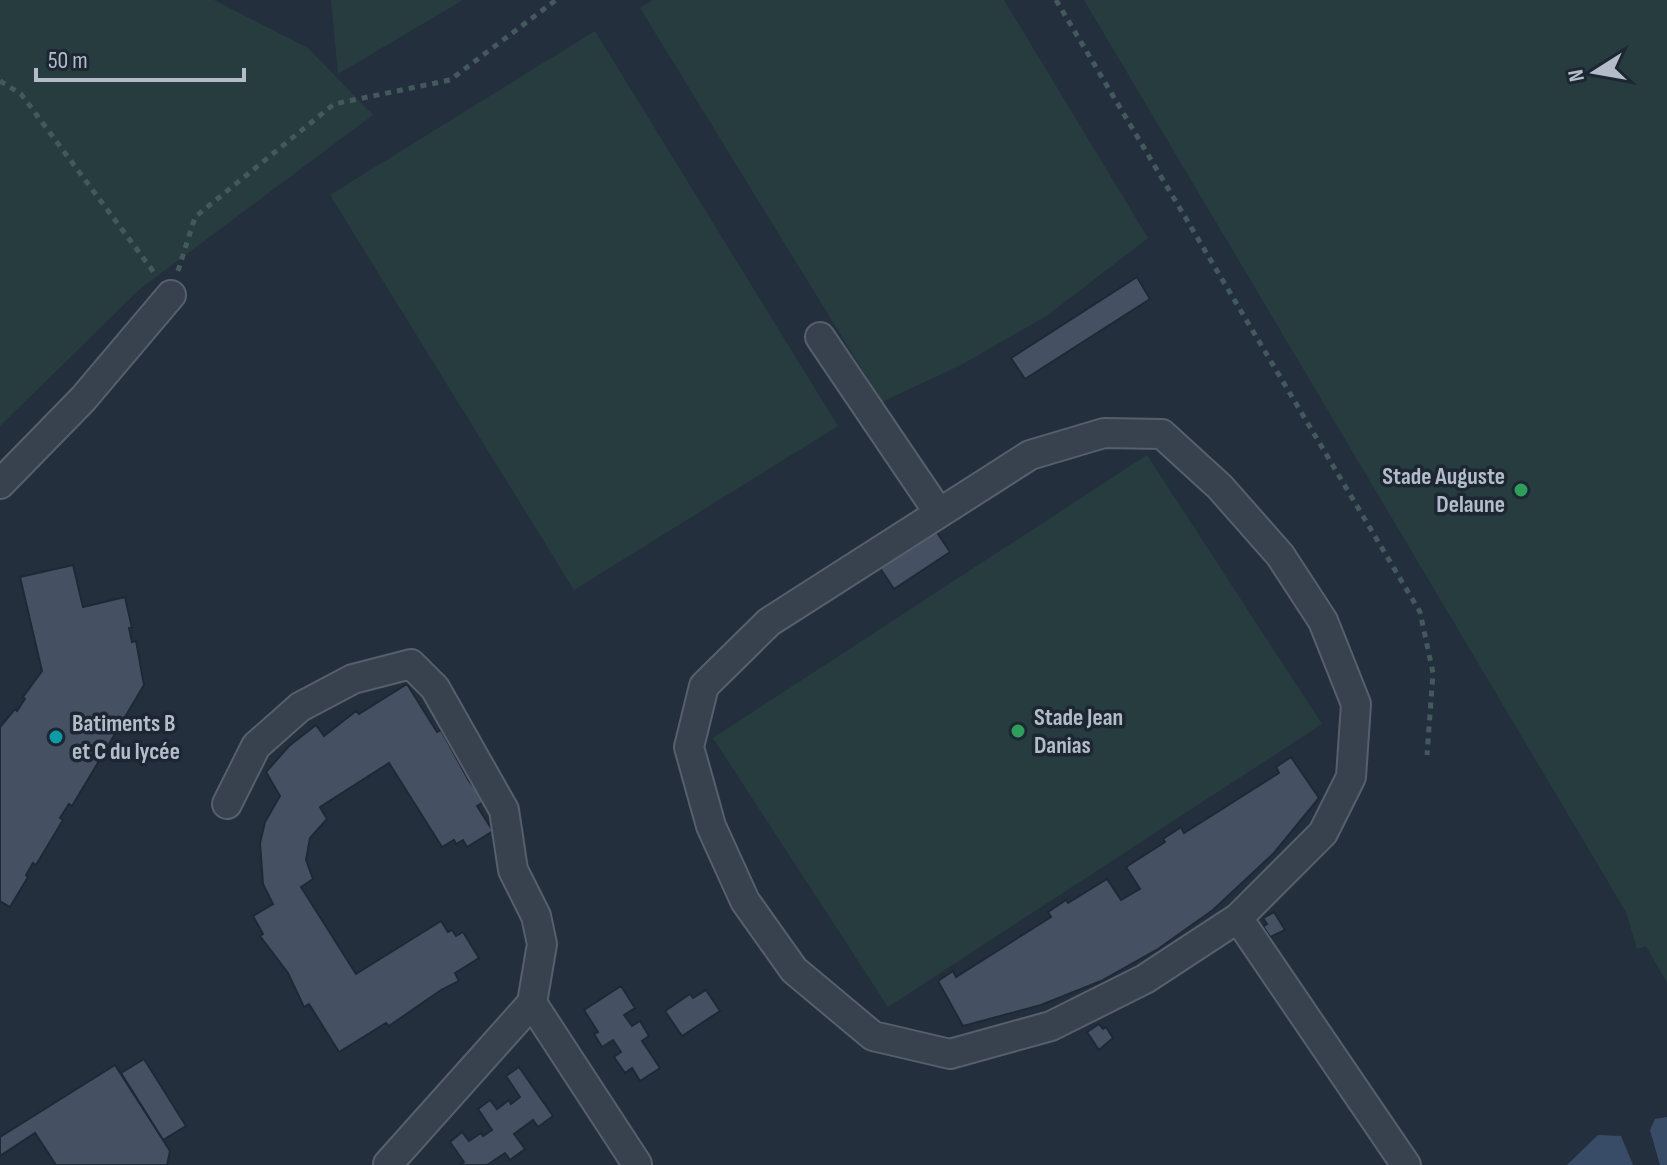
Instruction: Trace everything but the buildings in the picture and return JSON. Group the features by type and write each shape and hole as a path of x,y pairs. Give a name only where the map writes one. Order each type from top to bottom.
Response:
{"lane":[{"path":"0,484 83,399 171,295"},
{"path":"820,337 939,513"},
{"path":"1104,433 1162,434 1220,487 1280,555 1323,621 1356,704 1351,777 1323,833 1238,918 1145,979 1051,1026 950,1054 873,1036 794,970 745,901 711,826 689,747 704,686 769,622 1030,455 1104,433"},
{"path":"227,804 256,746 300,707 353,679 411,664 435,688 504,810 513,870 536,916 542,944 532,1003 388,1164"},
{"path":"1238,918 1406,1165"},
{"path":"532,1003 637,1164"}],"path":[{"path":"171,295 195,217 334,104 450,80 556,0"},
{"path":"1056,0 1420,612 1433,673 1427,755"},
{"path":"0,81 21,94 171,295"}],"green space":[{"path":"0,0 214,0 308,48 373,115 140,289 0,426"},
{"path":"331,0 463,0 338,74"},
{"path":"653,0 1004,0 1148,238 1048,315 963,364 882,402 640,8"},
{"name":"Stade Auguste Delaune","path":"1084,0 1667,0 1667,983 1646,946 1637,949 1626,912"},
{"path":"595,31 838,426 574,590 330,195"},
{"name":"Stade Jean Danias","path":"1147,455 1322,724 888,1007 713,738"}],"water":[{"path":"1667,1117 1667,1165 1660,1165 1650,1130 1655,1119"},
{"path":"1598,1135 1621,1136 1633,1165 1567,1165"}],"place":[{"name":"Stade Auguste Delaune","path":"1521,490"},
{"name":"Stade Jean Danias","path":"1018,731"},
{"name":"Batiments B et C du lycée","path":"56,737"}]}
